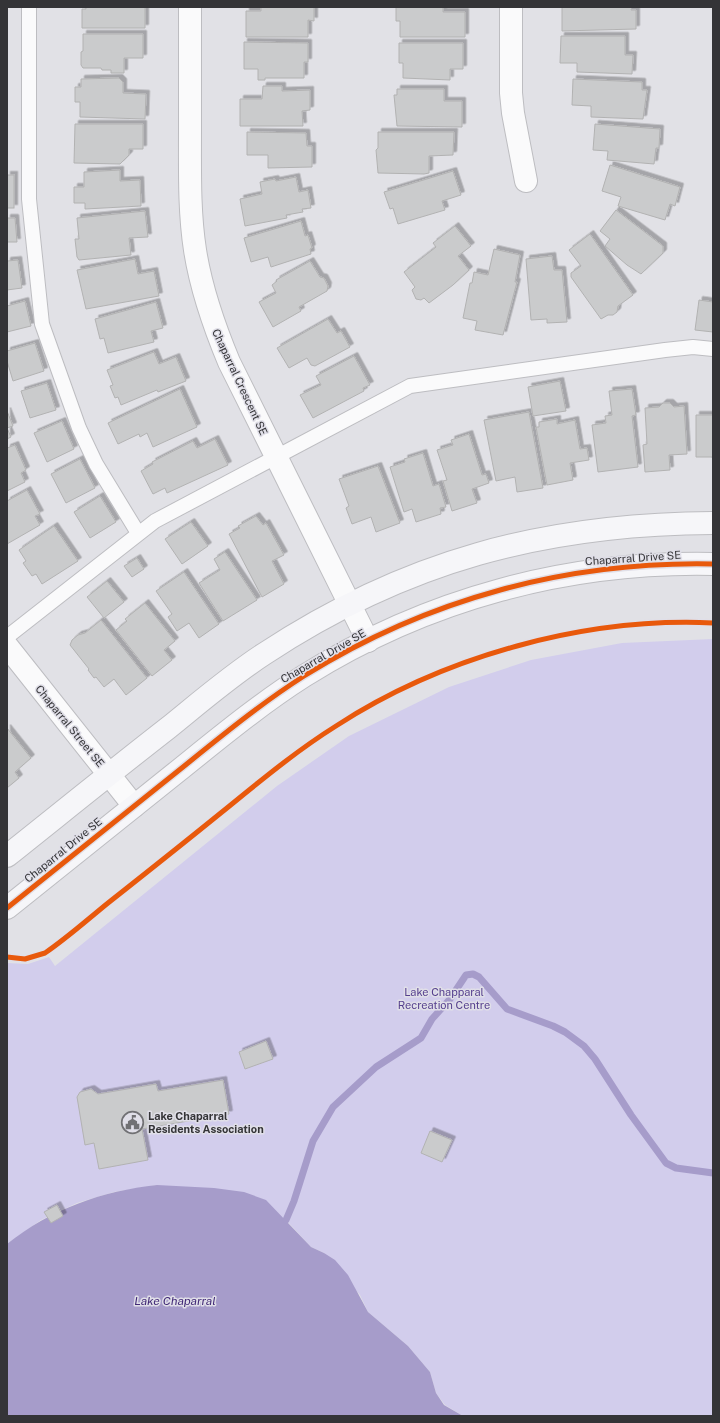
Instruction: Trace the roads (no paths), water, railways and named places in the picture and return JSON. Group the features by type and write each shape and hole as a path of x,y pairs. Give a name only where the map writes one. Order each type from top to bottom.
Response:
{"street":[{"name":"Chaparral Crescent SE","path":"190,7 190,182 195,250 202,284 215,330 275,458 368,640"},
{"path":"511,7 512,100 526,181"},
{"path":"7,856 245,667 293,636 349,604 376,591 432,568 512,544 612,527 664,523 713,523"},
{"name":"Chaparral Drive SE","path":"7,908 272,698 305,676 368,640 419,617 457,603 533,581 572,573 630,566 713,564"},
{"name":"Chaparral Street SE","path":"7,646 134,806"}],"lane":[{"path":"29,7 29,199 42,324 79,428 96,464 138,533"},
{"path":"7,638 138,533 176,509 410,386 665,350 693,347 713,348"}],"water":[{"name":"Lake Chaparral","path":"157,1185 214,1188 244,1192 266,1200 311,1247 335,1260 348,1275 368,1312 408,1346 430,1372 436,1393 444,1405 463,1416 7,1416 7,1244 41,1221 78,1204 117,1192"}],"waterway":[{"path":"286,1220 294,1201 313,1141 333,1107 376,1067 421,1038 432,1019 450,999 466,975 473,974 479,977 507,1009 553,1026 565,1032 584,1046 595,1059 631,1115 666,1163 676,1168 713,1173"}],"place":[{"name":"Lake Chaparral Residents Association","path":"133,1122"}],"park label":[{"name":"Lake Chapparal Recreation Centre","path":"444,998"}]}
